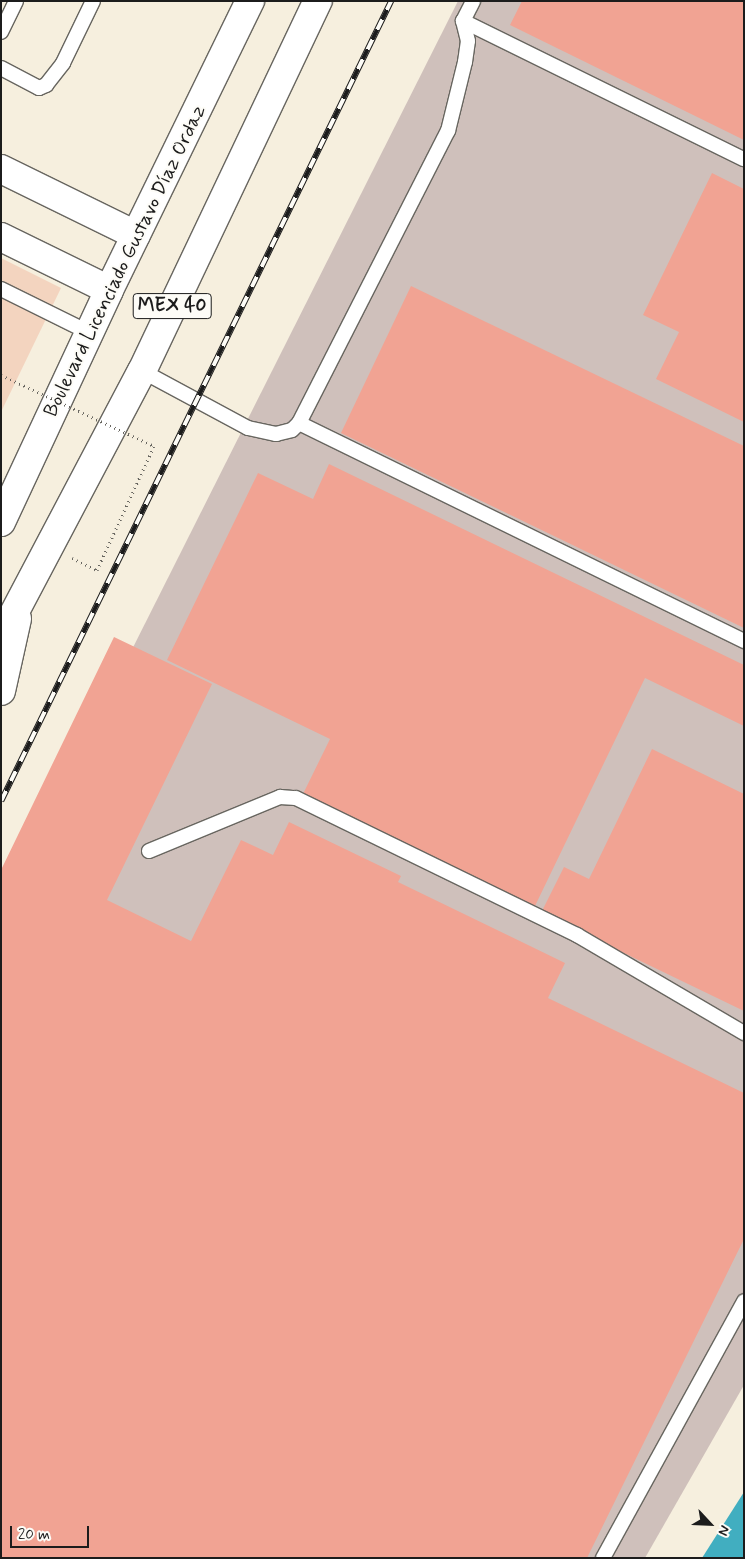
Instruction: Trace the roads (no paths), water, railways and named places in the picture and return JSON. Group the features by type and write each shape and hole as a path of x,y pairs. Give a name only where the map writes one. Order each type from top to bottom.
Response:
{"main road":[{"name":"Boulevard Licenciado Gustavo Díaz Ordaz","path":"1,522 109,290 250,1"},
{"name":"MEX 40","path":"1,638 20,608 142,370 318,1"},
{"path":"1,169 136,235"},
{"path":"1,237 109,290"},
{"path":"1,690 20,608"}],"lane":[{"path":"1,32 16,1"},
{"path":"1,68 39,88 46,85 63,63 93,1"},
{"path":"142,370 248,428 276,434 292,430 299,423 448,131 465,62 468,41 463,21 473,1"},
{"path":"463,21 744,159"},
{"path":"1,290 90,333"},
{"path":"299,423 744,641"},
{"path":"149,851 280,797 296,798 577,935 744,1034"},
{"path":"603,1558 744,1301"}],"water":[{"path":"744,1492 744,1558 702,1558"}],"railway":[{"path":"1,801 391,1"}]}
